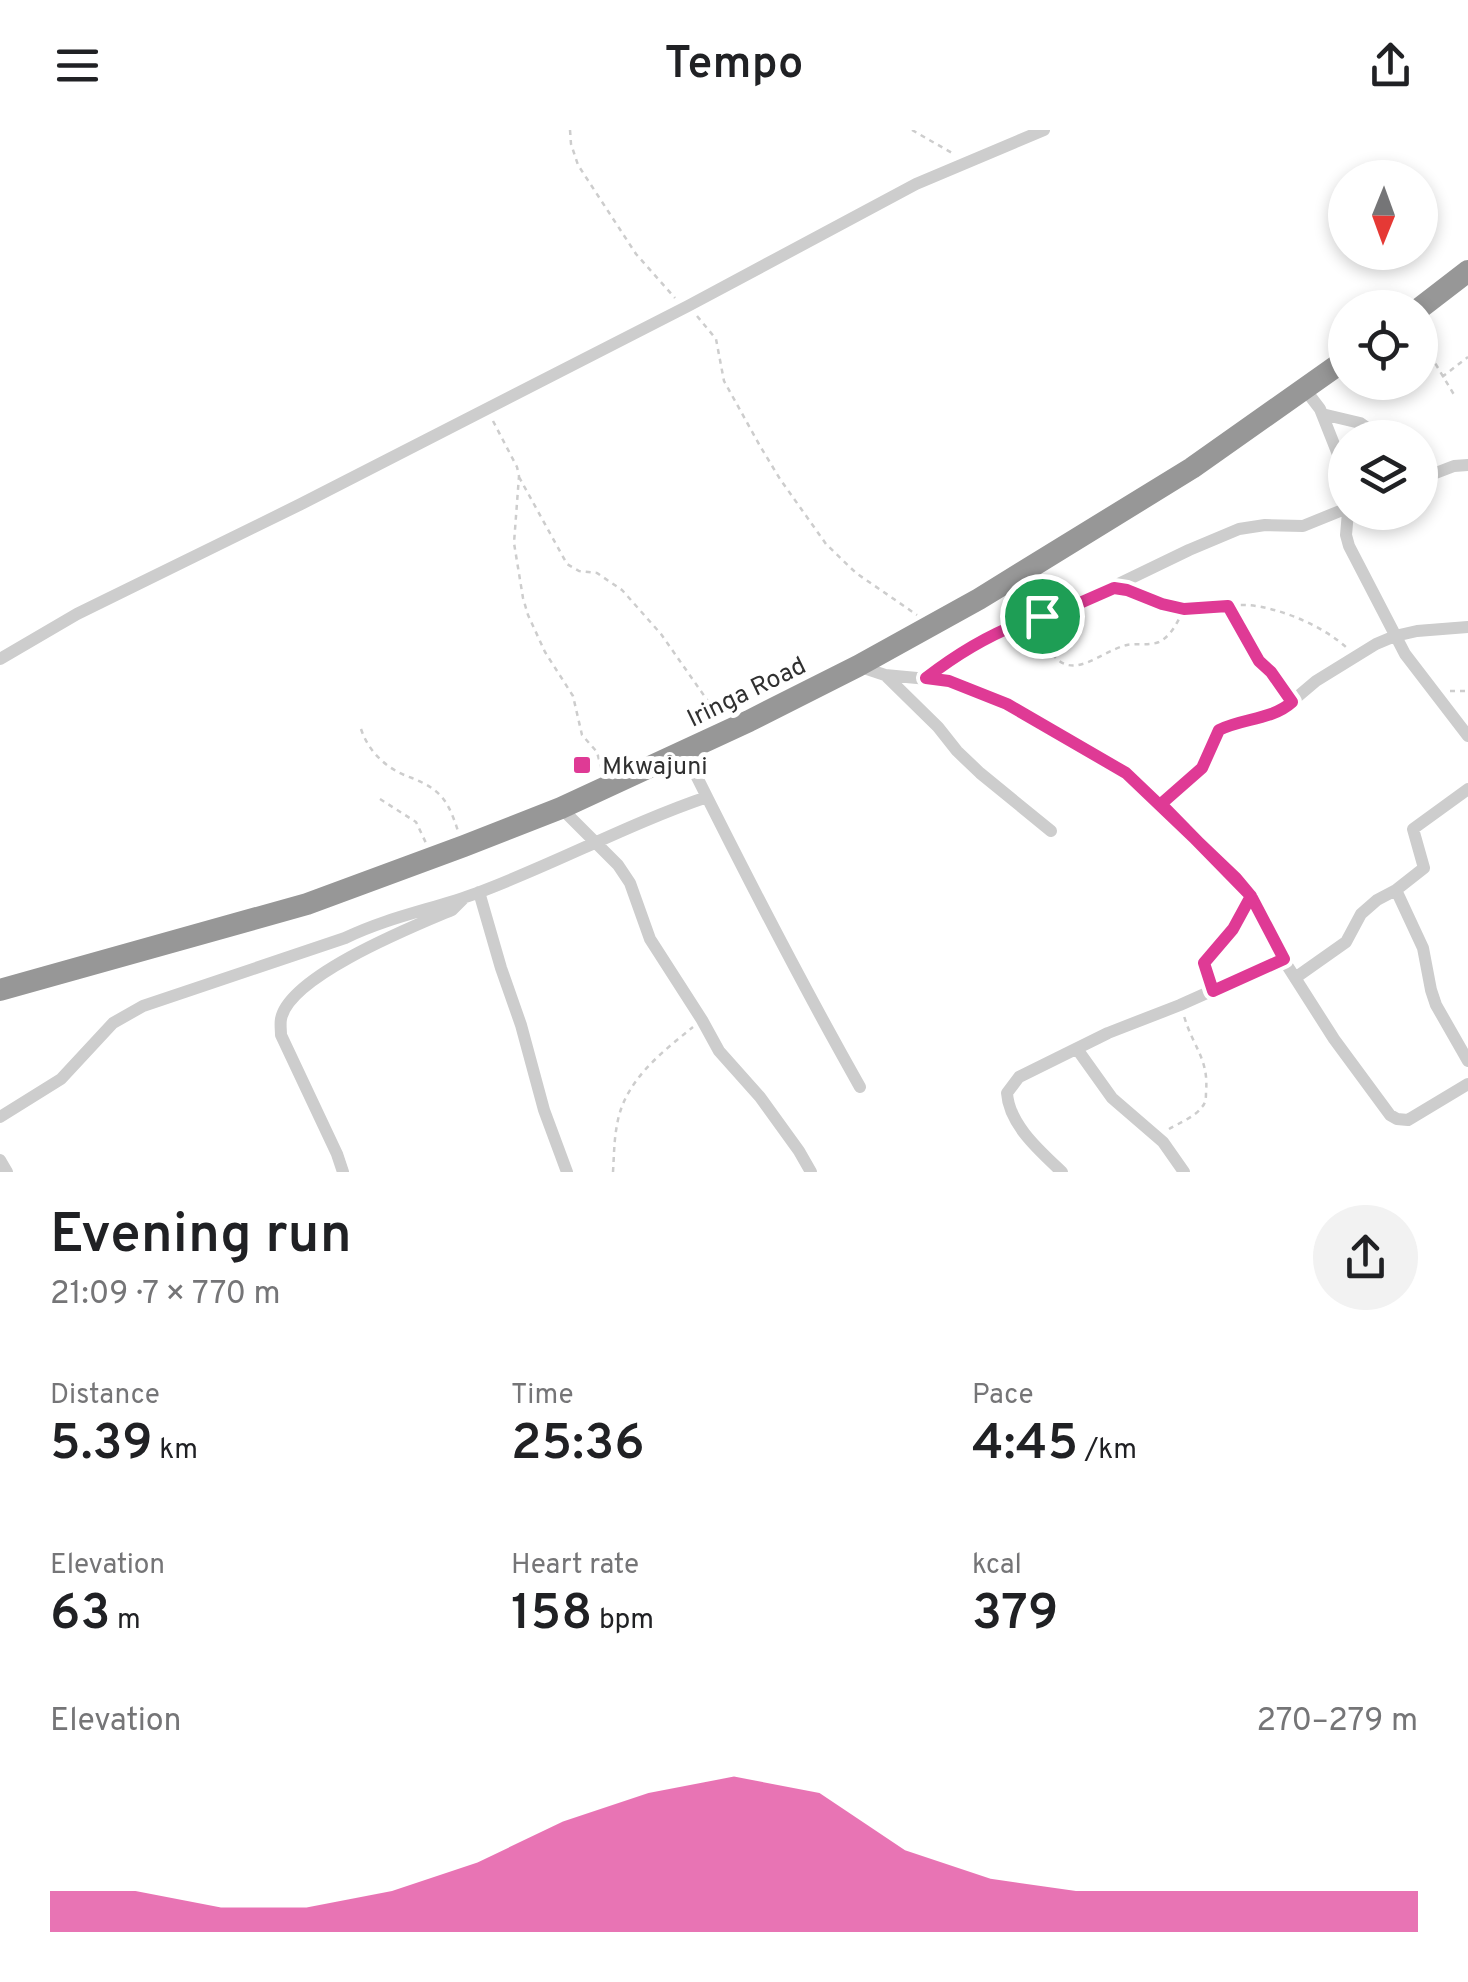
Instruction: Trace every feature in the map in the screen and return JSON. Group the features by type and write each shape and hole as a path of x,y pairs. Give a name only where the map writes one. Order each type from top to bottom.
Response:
{"highway":[{"path":"1438,296 1466,277"},
{"name":"Iringa Road","path":"0,990 307,904 561,808 728,731 979,599 1192,468 1328,372"}],"street":[{"path":"0,659 93,606 688,306 916,184 1044,130"},
{"path":"1304,388 1328,429"},
{"path":"1322,414 1347,420"},
{"path":"1438,472 1468,464"},
{"path":"926,678 998,632 1114,588 1238,529 1303,526 1328,517"},
{"path":"1346,530 1349,546 1415,670 1468,736"},
{"path":"1161,804 1202,768 1219,730 1277,714 1316,681 1396,636 1468,627"},
{"path":"858,666 885,675 949,681 1007,704 1126,773 1251,896 1284,959 1334,1039 1390,1115 1408,1120 1468,1084"},
{"path":"885,675 980,773 1050,831"},
{"path":"684,751 860,1087"},
{"path":"1296,978 1342,946 1360,914 1424,868 1412,829 1468,789"},
{"path":"0,1117 61,1078 113,1023 142,1006 472,894 707,797"},
{"path":"561,808 618,865 630,884 650,939 719,1051 760,1098 811,1172"},
{"path":"1396,890 1423,948 1436,1005 1468,1062"},
{"path":"343,1172 282,1035 281,1014 300,991 325,971 452,910 472,894"},
{"path":"472,894 501,968 567,1172"},
{"path":"1213,991 1204,963 1233,929 1251,896"},
{"path":"1062,1172 1030,1140 1011,1109 1006,1096 1019,1077 1108,1034 1284,959"},
{"path":"1077,1049 1112,1098 1156,1136 1184,1172"},
{"path":"0,1160 7,1172"}],"path":[{"path":"570,130 578,165 636,254 661,285 688,306 716,338 724,381 780,479 826,544 848,566 930,625"},
{"path":"912,130 966,161"},
{"path":"1442,377 1468,358"},
{"path":"1438,368 1456,398"},
{"path":"492,405 493,422 567,564 579,571 597,573 630,597 697,683 728,731"},
{"path":"519,476 514,543 523,598 545,652 573,696 582,735 597,752 601,764 600,790"},
{"path":"1114,588 1184,609 1249,605 1280,612 1340,642 1355,656"},
{"path":"1228,606 1259,661 1292,702"},
{"path":"1058,612 1045,641 1056,659 1072,667 1129,645 1158,642 1171,632 1184,609"},
{"path":"1435,692 1468,691"},
{"path":"361,729 372,752 384,763 439,793 464,846"},
{"path":"380,800 416,822 432,858"},
{"path":"1156,1136 1192,1116 1206,1098 1205,1063 1180,1006"},
{"path":"613,1172 617,1123 634,1084 651,1060 702,1020"}],"place":[{"name":"Mkwajuni","path":"582,765"}],"route":[{"path":"1042,616 998,632 926,678 949,681 1007,704 1126,773 1236,878 1251,896 1233,929 1204,963 1213,991 1284,959 1251,896 1236,878 1161,804 1202,768 1219,730 1277,714 1292,702 1259,661 1228,606 1184,609 1114,588 1042,616"}]}
